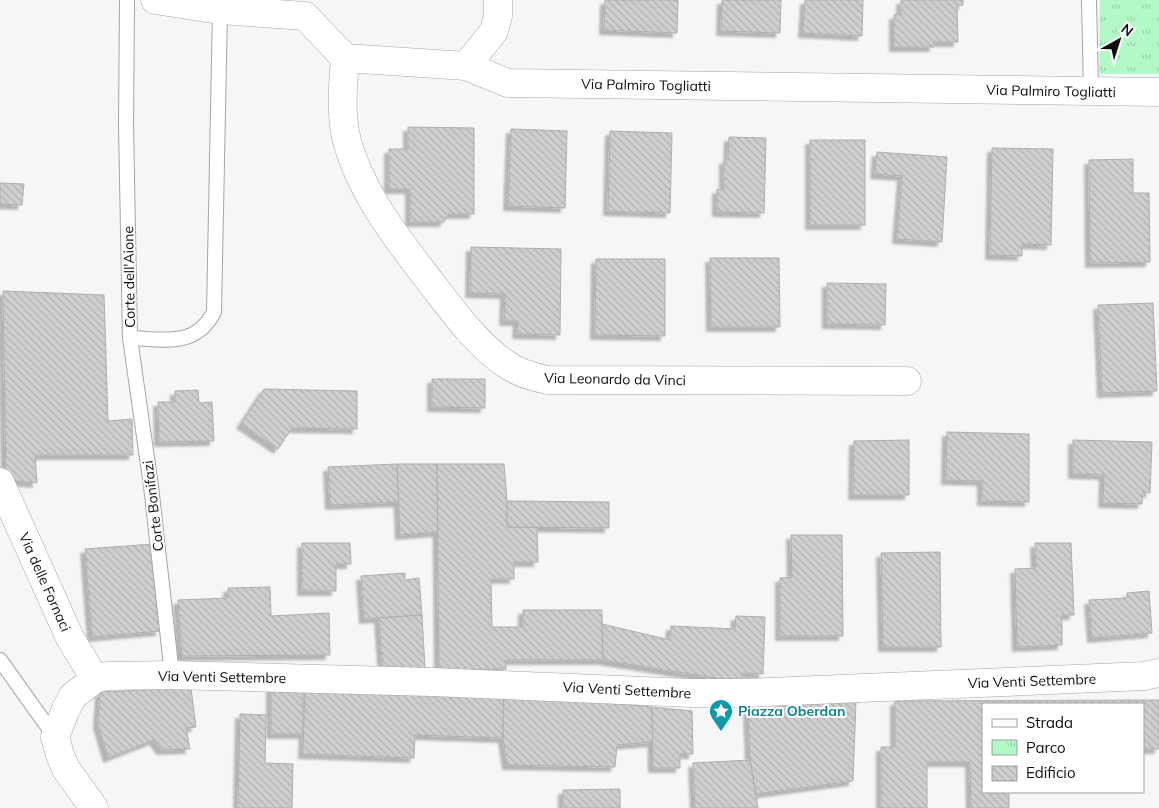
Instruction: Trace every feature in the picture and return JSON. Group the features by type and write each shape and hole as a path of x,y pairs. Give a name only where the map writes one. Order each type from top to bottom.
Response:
{"street":[{"path":"155,0 220,10 305,8 344,58"},
{"path":"466,66 494,31 498,16 498,0"},
{"name":"Via Palmiro Togliatti","path":"344,58 466,66 508,83 1159,92"},
{"name":"Via Leonardo da Vinci","path":"344,58 343,123 353,160 366,190 393,233 455,315 505,364 533,377 548,380 907,381"},
{"name":"Via delle Fornaci","path":"0,482 70,638 95,679"},
{"name":"Via Venti Settembre","path":"95,679 107,676 172,675 506,684 691,693 747,693 1084,679 1144,676 1159,673"},
{"path":"94,808 66,770 55,736 73,696 95,679"}],"lane":[{"name":"Corte dell'Aione","path":"127,0 126,124 130,338 178,339 192,335 208,324 214,312 220,10"},
{"path":"1089,0 1091,92"},
{"name":"Corte Bonifazi","path":"130,338 151,486 172,675"},
{"path":"0,660 55,736"}],"green space":[{"path":"1100,0 1159,0 1159,74 1099,74"}],"building":[{"path":"605,0 678,0 677,33 604,30"},
{"path":"722,0 781,0 780,33 721,31"},
{"path":"805,0 863,0 862,36 803,33"},
{"path":"901,0 963,0 963,5 957,6 958,42 933,42 934,47 894,47 894,15 901,14"},
{"path":"408,127 474,128 474,214 448,214 444,222 410,222 410,189 389,189 389,149 408,149"},
{"path":"511,129 567,131 565,208 508,206"},
{"path":"610,131 672,133 670,213 608,211"},
{"path":"729,137 766,138 764,213 717,212 717,189 724,190 724,160 728,160"},
{"path":"810,140 865,140 865,225 810,225"},
{"path":"992,148 1053,149 1051,245 1022,244 1022,256 990,255"},
{"path":"877,152 947,157 942,242 897,239 902,176 875,174"},
{"path":"1133,159 1133,193 1149,193 1150,262 1090,263 1089,160"},
{"path":"0,183 24,184 22,205 0,204"},
{"path":"471,247 561,249 560,335 517,334 518,321 504,321 505,294 470,293"},
{"path":"710,258 779,258 780,327 711,327"},
{"path":"596,259 665,259 665,336 595,335"},
{"path":"827,283 886,284 885,325 827,324"},
{"path":"3,291 104,295 108,421 132,419 133,455 35,455 37,483 6,480"},
{"path":"1153,303 1157,391 1102,393 1098,305"},
{"path":"432,379 485,379 485,408 432,407"},
{"path":"264,389 357,391 357,429 292,428 278,449 241,424"},
{"path":"198,390 199,403 212,402 214,441 159,442 158,402 175,402 175,391"},
{"path":"947,432 1029,434 1029,502 982,501 982,481 946,480"},
{"path":"909,440 909,495 853,495 854,441"},
{"path":"1073,440 1152,442 1150,493 1143,492 1142,504 1103,503 1104,475 1073,474"},
{"path":"397,464 399,502 330,505 328,467"},
{"path":"397,464 437,464 438,532 400,535"},
{"path":"437,464 504,464 507,527 537,527 538,562 514,562 514,579 491,579 492,627 523,627 523,610 602,610 603,660 505,660 506,669 439,670"},
{"path":"507,501 609,502 609,528 507,527"},
{"path":"791,535 842,535 843,636 780,636 780,578 792,577"},
{"path":"302,543 350,543 351,564 336,564 336,591 302,591"},
{"path":"1035,543 1071,543 1074,615 1062,615 1062,645 1017,647 1015,569 1036,568"},
{"path":"153,544 160,631 92,637 85,549"},
{"path":"940,552 941,647 883,647 881,553"},
{"path":"405,573 405,580 419,578 422,615 364,619 361,576"},
{"path":"270,587 271,616 329,613 330,655 182,656 178,600 228,598 228,588"},
{"path":"1149,591 1152,633 1092,638 1089,600 1127,598 1127,593"},
{"path":"422,615 425,669 383,672 379,618"},
{"path":"736,616 765,617 763,674 743,673 740,682 603,660 602,624 670,640 671,626 735,629"},
{"path":"305,685 504,693 503,738 415,735 414,758 303,754"},
{"path":"271,687 303,687 303,734 271,734"},
{"path":"191,688 196,727 186,728 190,749 161,750 154,740 108,758 98,724 100,692"},
{"path":"504,693 652,707 653,742 617,745 615,767 507,765 503,738"},
{"path":"1159,700 1159,749 1144,749 1144,703 982,703 982,793 1009,793 1009,808 971,808 970,762 927,762 927,808 881,808 881,747 895,747 895,701"},
{"path":"856,701 853,781 756,794 750,760 748,709"},
{"path":"652,707 692,711 693,754 680,754 680,768 653,768"},
{"path":"240,714 266,715 265,763 293,764 292,808 238,808"},
{"path":"750,760 758,808 695,808 693,763"},
{"path":"620,789 620,808 563,808 563,790"}],"place":[{"name":"Piazza Oberdan","path":"721,732"}]}
